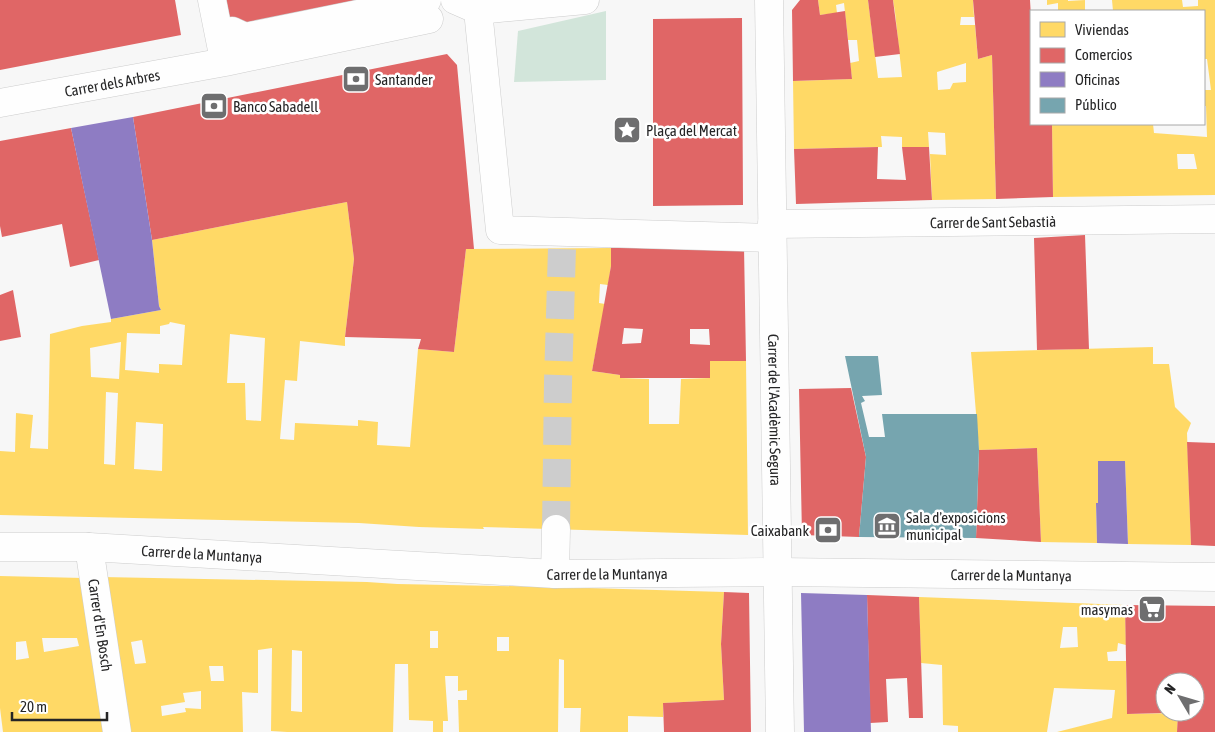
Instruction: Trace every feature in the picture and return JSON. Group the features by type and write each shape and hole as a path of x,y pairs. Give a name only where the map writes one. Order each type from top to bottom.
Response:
{"street":[{"path":"212,0 224,62"},
{"path":"585,0 467,5 500,230 562,240 772,236 769,0"},
{"path":"232,31 245,37 428,10"},
{"name":"Carrer dels Arbres","path":"0,104 224,62 428,10"},
{"name":"Carrer de Sant Sebastià","path":"772,236 1215,219"},
{"name":"Carrer de l'Acadèmic Segura","path":"772,236 780,732"},
{"path":"555,574 556,530"},
{"name":"Carrer de la Muntanya","path":"0,547 89,547 555,574 778,572 1215,577"},
{"name":"Carrer d'En Bosch","path":"89,547 116,732"}],"green space":[{"path":"606,11 606,80 514,82 518,31"}],"building: Viviendas":[{"path":"818,0 868,0 878,78 902,77 893,0 973,0 974,17 961,17 960,25 975,25 978,59 992,55 996,199 932,200 930,154 946,155 945,133 928,132 929,147 902,147 902,137 881,136 882,147 794,149 793,81 852,79 850,63 859,61 857,40 848,40 844,3 836,5 837,13 820,15","holes":["966,63 966,82 953,83 950,89 938,90 937,72"]},
{"path":"1047,0 1085,0 1085,10 1058,10 1058,3 1047,5"},
{"path":"1112,0 1182,0 1183,7 1198,6 1198,0 1215,0 1215,195 1053,197 1052,125 1153,125 1154,133 1207,137 1205,90 1211,90 1207,59 1205,59 1205,10 1113,10","holes":["1177,154 1194,154 1197,169 1178,169"]},
{"path":"347,202 354,259 345,346 300,341 297,381 285,380 280,439 294,440 295,423 358,426 358,420 378,422 377,445 410,447 418,349 454,352 466,249 611,248 608,285 600,284 599,303 605,304 592,371 620,375 620,378 649,379 649,424 679,424 681,379 710,378 710,361 746,361 748,535 483,527 484,529 419,527 359,523 0,515 0,451 15,452 16,413 33,415 30,448 48,449 50,334 82,326 111,322 111,319 161,310 152,240","holes":["170,322 185,325 182,365 159,364 159,373 125,370 127,333 160,334 160,326","230,334 265,338 261,421 246,420 245,383 227,383","121,342 119,379 91,377 90,348","106,392 118,393 115,465 104,464","136,422 163,424 162,471 134,469"]},
{"path":"1153,347 1153,364 1169,364 1175,407 1191,423 1187,433 1191,545 1128,544 1125,461 1098,461 1097,543 1041,542 1037,448 979,450 971,352"},
{"path":"0,576 83,578 107,732 3,732 0,708","holes":["42,638 77,638 79,646 44,652","26,641 29,658 16,660 16,642"]},
{"path":"102,577 724,592 721,644 724,700 663,703 663,717 628,716 628,732 580,732 581,708 564,708 564,660 559,659 558,732 459,732 458,700 467,700 467,690 458,691 458,676 445,676 448,721 443,721 443,732 433,732 433,721 409,720 408,664 395,664 393,732 271,731 272,648 258,650 258,693 242,692 243,732 126,732","holes":["430,631 438,631 438,648 430,648","497,637 509,637 509,651 497,651","142,640 146,663 135,664 131,642","292,650 302,651 302,712 291,711","209,666 223,666 224,681 211,681","201,691 201,709 185,708 186,712 162,716 161,706 185,702 183,693"]},
{"path":"919,597 1125,605 1126,645 1118,643 1117,651 1107,652 1108,661 1126,661 1127,714 1155,713 1155,722 1178,722 1177,732 1057,732 1112,718 1115,690 1054,688 1047,732 958,732 958,726 943,725 942,665 921,663","holes":["1063,627 1077,627 1078,647 1060,648"]}],"building: Comercios":[{"path":"0,0 175,0 181,35 0,70"},
{"path":"226,0 361,0 231,26"},
{"path":"800,0 818,0 820,15 845,11 852,79 793,81 792,10"},
{"path":"868,0 893,0 900,54 875,57"},
{"path":"973,0 1030,0 1030,125 1052,125 1053,197 996,199 992,55 978,59"},
{"path":"742,18 743,205 653,206 653,19"},
{"path":"447,54 457,65 474,249 466,249 454,352 418,349 421,339 345,337 354,259 347,202 152,240 133,117"},
{"path":"71,128 99,260 70,267 62,224 2,237 0,226 0,141"},
{"path":"878,147 877,179 906,180 902,147 929,147 932,200 796,204 794,149"},
{"path":"1085,235 1089,349 1037,350 1034,238"},
{"path":"744,247 746,361 710,361 710,378 620,378 620,375 592,371 611,266 611,248","holes":["624,328 643,329 641,343 622,344","690,329 709,329 710,345 690,344"]},
{"path":"13,290 21,337 0,341 0,295"},
{"path":"851,388 866,457 859,537 802,535 799,389"},
{"path":"1187,442 1215,443 1215,546 1191,545"},
{"path":"1037,448 1041,542 976,538 979,450"},
{"path":"724,592 749,593 751,732 664,732 663,703 724,700 721,644"},
{"path":"867,595 919,597 923,718 909,718 907,678 886,679 888,722 870,723"},
{"path":"1125,605 1215,606 1215,732 1177,732 1178,722 1205,722 1205,672 1155,672 1155,713 1127,714"}],"building: Oficinas":[{"path":"133,117 161,310 111,319 71,128"},
{"path":"1098,461 1125,461 1128,544 1097,543"},
{"path":"801,593 867,595 871,732 804,732"}],"building: Público":[{"path":"845,356 878,356 882,395 862,396 865,401 861,403 869,437 885,437 882,414 977,414 979,450 976,538 859,537 866,457"}],"tunnel":[{"path":"556,529 562,248"}],"place":[{"name":"Santander","path":"356,79"},
{"name":"Banco Sabadell","path":"214,106"},
{"name":"Plaça del Mercat","path":"627,130"},
{"name":"Sala d'exposicions municipal","path":"887,526"},
{"name":"Caixabank","path":"828,530"},
{"name":"masymas","path":"1152,609"}]}
